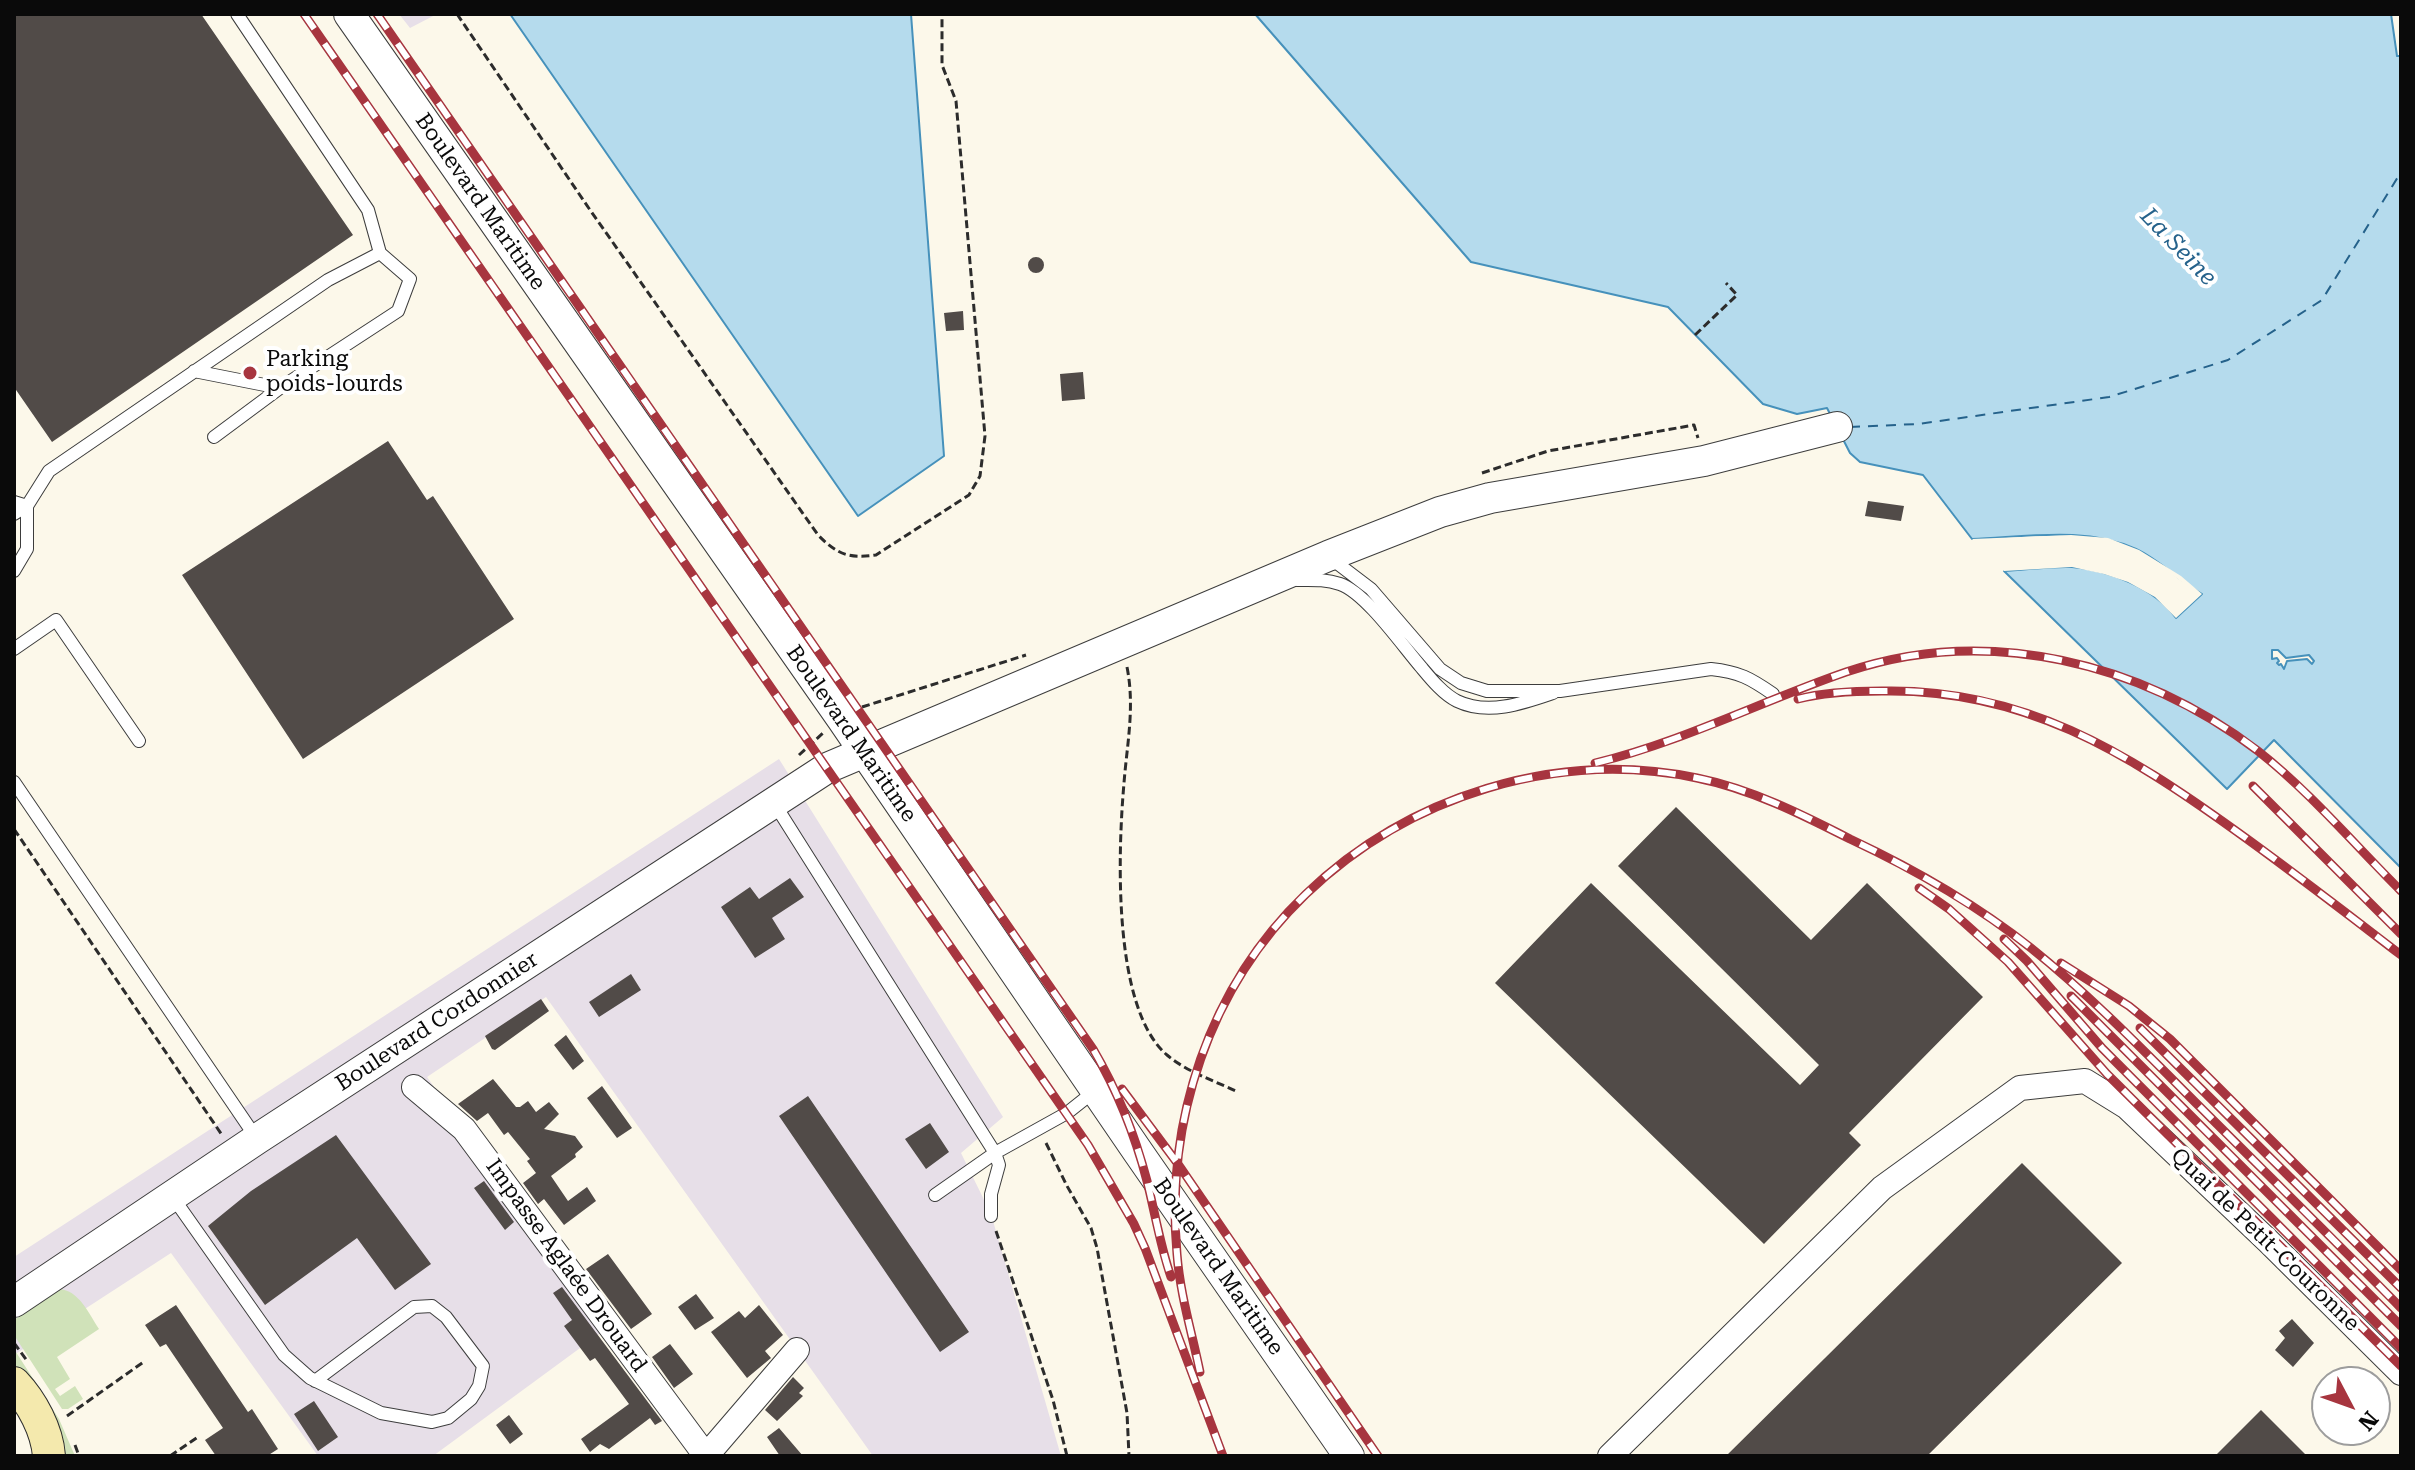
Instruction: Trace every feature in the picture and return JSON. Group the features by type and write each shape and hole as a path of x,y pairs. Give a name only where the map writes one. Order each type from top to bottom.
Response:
{"main road":[{"path":"14,1383 36,1414 49,1456"}],"street":[{"name":"Boulevard Maritime","path":"349,14 865,752 1349,1456"},
{"name":"Boulevard Cordonnier","path":"14,1302 257,1139 827,768 1427,517 1490,498 1704,461 1837,427"},
{"name":"Quai de Petit-Couronne","path":"1610,1456 1882,1188 2020,1088 2085,1081 2127,1107 2401,1373"},
{"name":"Impasse Aglaée Drouard","path":"414,1087 464,1129 706,1456"},
{"path":"706,1456 797,1350"}],"lane":[{"path":"214,437 280,388 398,311 410,279 380,253 368,210 237,14"},
{"path":"14,514 27,506 49,471 328,280 380,253"},
{"path":"194,371 280,388"},
{"path":"14,502 27,506"},
{"path":"14,571 27,549 27,506"},
{"path":"1328,556 1371,589 1440,669 1461,683 1487,691 1560,691 1711,669 1734,671 1773,694"},
{"path":"1228,598 1259,593 1295,580 1320,579 1342,585 1361,597 1434,682 1457,701 1484,707 1516,706 1560,691"},
{"path":"14,649 56,620 139,741"},
{"path":"14,782 257,1139"},
{"path":"774,803 995,1153 999,1165 991,1194 991,1216"},
{"path":"935,1195 995,1153 1067,1113 1096,1090"},
{"path":"172,1196 284,1355 315,1381 381,1413 432,1422 448,1418 471,1399 479,1386 483,1366 446,1317 432,1306 414,1307 315,1381"}],"path":[{"path":"457,14 818,535 832,549 848,556 861,557 876,555 969,495 980,476 984,420 956,101 942,65 942,14"},
{"path":"1695,335 1737,295 1726,283"},
{"path":"1122,644 1132,705 1119,867 1123,930 1136,1003 1150,1033 1168,1057 1238,1092"},
{"path":"14,829 222,1135"},
{"path":"1039,1129 1091,1228 1097,1248 1127,1413 1129,1456"},
{"path":"991,1216 1053,1400 1067,1456"},
{"path":"62,1419 145,1361"},
{"path":"170,1456 198,1437"}],"shaded area":[{"path":"399,14 437,14 410,28"},
{"path":"779,759 1003,1117 961,1153 991,1214 1061,1456 873,1456 546,997 427,1077 606,1329 433,1456 318,1456 171,1253 14,1355 14,1257"}],"green space":[{"path":"59,1289 78,1298 99,1329 57,1357 70,1379 55,1389 60,1396 75,1386 83,1399 68,1409 62,1409 14,1335 14,1320"},
{"path":"14,1349 59,1419 75,1456 58,1456 22,1372 14,1364"}],"water":[{"path":"510,14 911,14 944,456 858,516"},
{"name":"La Seine","path":"1255,14 2391,14 2397,56 2401,56 2401,868 2274,740 2227,789 2004,571 2064,567 2100,572 2143,589 2176,618 2202,594 2153,559 2136,549 2097,537 2034,535 1972,539 1923,475 1860,462 1850,453 1827,408 1797,414 1763,404 1668,307 1471,262","holes":["2272,650 2278,650 2286,658 2309,655 2314,661 2312,664 2307,659 2287,661 2284,669 2277,663 2277,658 2272,659"]}],"pier":[{"path":"2071,535 2108,538 2139,550 2181,576 2202,594 2176,618 2155,597 2128,582 2104,574 2072,567 2004,571 2001,568 2073,563 2106,570 2157,594 2176,613 2196,595 2178,579 2137,553 2107,542 2071,539 1976,543 1972,539"}],"building":[{"path":"14,14 201,14 353,235 52,442 14,387"},
{"path":"1033,257 1039,257 1044,265 1042,271 1033,273 1028,268 1028,262"},
{"path":"963,311 964,330 946,331 944,313"},
{"path":"1083,372 1085,399 1062,401 1060,374"},
{"path":"388,441 427,500 433,496 514,619 303,759 182,575"},
{"path":"1868,501 1904,506 1901,521 1865,516"},
{"path":"1676,807 1811,940 1867,883 1983,997 1849,1133 1861,1145 1764,1244 1495,983 1591,883 1800,1085 1819,1065 1618,866"},
{"path":"790,878 804,897 772,918 785,939 755,958 721,907 750,887 759,899"},
{"path":"631,974 641,990 599,1017 589,1002"},
{"path":"541,999 549,1011 495,1050 492,1049 485,1036"},
{"path":"566,1035 584,1061 573,1070 554,1045"},
{"path":"493,1079 516,1107 528,1101 536,1112 549,1102 559,1114 544,1129 575,1136 583,1147 575,1154 576,1157 551,1176 568,1201 587,1187 596,1201 564,1225 544,1199 538,1204 523,1183 536,1173 527,1161 530,1159 508,1132 504,1135 488,1113 477,1121 458,1104"},
{"path":"602,1086 632,1128 617,1138 587,1098"},
{"path":"808,1096 969,1332 940,1352 779,1116"},
{"path":"930,1123 949,1152 926,1169 905,1139"},
{"path":"336,1135 431,1264 395,1290 357,1238 265,1305 208,1226 251,1191"},
{"path":"2022,1163 2122,1263 1927,1456 1726,1456"},
{"path":"484,1181 514,1222 505,1230 474,1188"},
{"path":"608,1254 652,1314 631,1329 586,1269"},
{"path":"562,1287 662,1421 655,1425 650,1418 609,1449 600,1444 590,1452 581,1439 629,1404 595,1358 590,1361 564,1326 572,1320 553,1293"},
{"path":"696,1294 714,1318 695,1330 678,1307"},
{"path":"176,1305 248,1412 252,1409 278,1449 267,1456 216,1456 205,1440 223,1428 166,1344 160,1347 145,1325"},
{"path":"759,1305 783,1335 765,1351 771,1358 747,1378 711,1332 739,1311 745,1318"},
{"path":"2292,1319 2314,1343 2293,1367 2275,1350 2285,1338 2279,1331"},
{"path":"670,1344 693,1374 674,1388 652,1357"},
{"path":"793,1377 804,1388 799,1393 803,1396 777,1421 765,1410"},
{"path":"314,1401 338,1437 318,1451 294,1414"},
{"path":"2261,1410 2307,1456 2215,1456"},
{"path":"509,1415 523,1434 510,1444 496,1425"},
{"path":"779,1428 803,1456 780,1456 767,1437"}],"ferry route":[{"path":"1850,427 1918,424 2109,397 2228,360 2322,300 2401,172"}],"railway":[{"path":"304,14 1088,1145 1145,1248 1223,1456"},
{"path":"377,14 1093,1049 1137,1147 1171,1277"},
{"path":"1595,763 1691,733 1846,672 1899,658 1953,652 2007,652 2061,660 2113,674 2164,694 2212,720 2258,751 2295,783 2401,891"},
{"path":"1798,699 1850,692 1933,693 1981,700 2071,730 2113,751 2195,802 2401,955"},
{"path":"1200,1372 1183,1299 1177,1254 1175,1204 1178,1155 1187,1106 1201,1059 1219,1014 1243,971 1272,931 1306,894 1346,860 1390,830 1437,807 1487,788 1538,776 1591,770 1644,771 1697,778 1775,803 1897,862 1989,917 2053,966 2096,1005 2401,1308"},
{"path":"2253,786 2401,934"},
{"path":"1919,888 1949,909 2008,962 2107,1074 2401,1366"},
{"path":"2004,939 2102,1048 2401,1348"},
{"path":"2061,963 2129,1006 2170,1039 2401,1270"},
{"path":"2071,996 2401,1326"},
{"path":"2140,1028 2401,1288"},
{"path":"1122,1089 1178,1164 1378,1456"}],"place":[{"name":"Parking poids-lourds","path":"250,373"}]}
